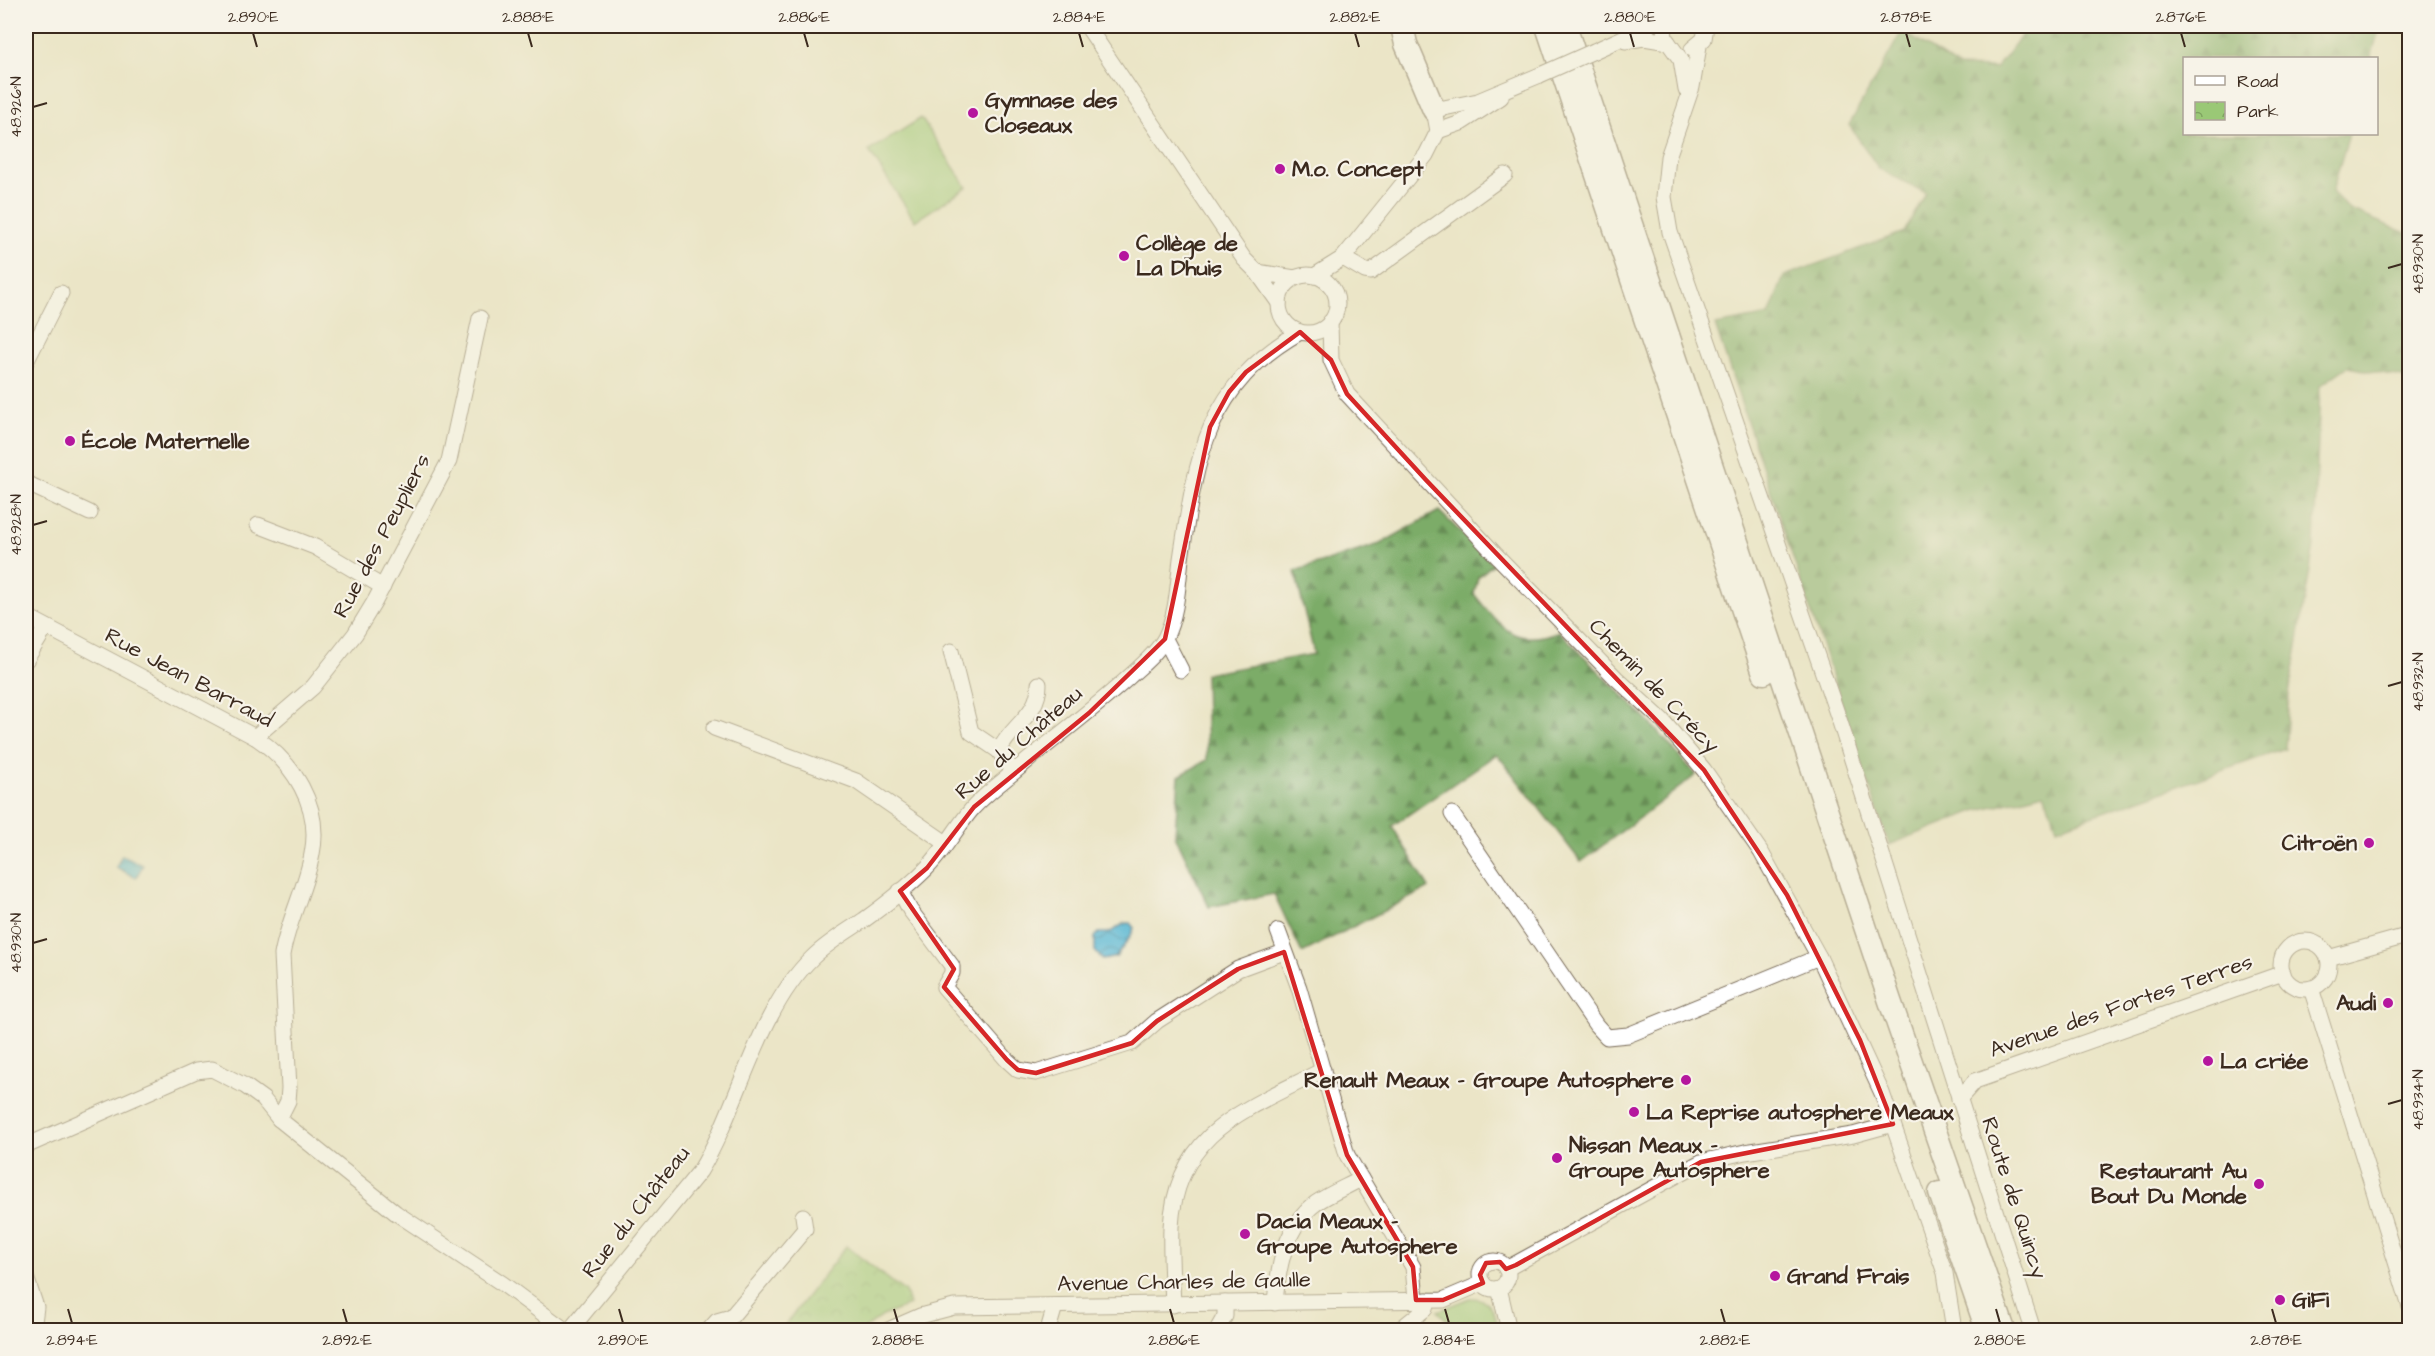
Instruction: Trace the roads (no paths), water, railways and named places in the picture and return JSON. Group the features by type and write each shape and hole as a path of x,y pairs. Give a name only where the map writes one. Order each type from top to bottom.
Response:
{"highway":[{"path":"1402,26 1406,44 1418,68 1436,121"},
{"path":"1414,26 1418,68"},
{"path":"1531,26 1547,59 1569,127 1582,134"},
{"path":"1547,26 1987,1330"},
{"path":"1564,26 1894,1012 2004,1330"},
{"path":"1576,26 1582,50 1578,69"}],"street":[{"path":"1087,26 1244,259 1257,272 1279,303 1285,322 1302,332 1319,331 1330,322 1337,308 1335,293 1343,258"},
{"path":"1257,272 1295,278 1314,276 1343,258 1426,155 1436,121 1478,100 1515,87 1649,26"},
{"path":"1664,26 1685,75 1686,105"},
{"path":"1686,105 1699,46 1704,39 1706,26"},
{"path":"1613,42 1644,38 1687,51 1699,46"},
{"name":"Route de Quincy","path":"1686,105 1668,157 1664,197 1670,232 1840,722 2033,1330"},
{"path":"1343,258 1365,272 1371,272 1505,175"},
{"path":"1314,276 1327,282 1335,293"},
{"path":"1279,303 1283,288 1295,278"},
{"path":"26,362 62,293"},
{"name":"Rue des Peupliers","path":"255,737 313,687 356,634 383,587 450,461 480,318"},
{"name":"Chemin de Crécy","path":"1330,322 1331,360"},
{"name":"Chemin de Crécy","path":"1302,332 1331,360 1347,394 1496,555 1616,678 1662,720 1704,770 1761,852 1819,957 1860,1040 1893,1124 1945,1273 1954,1330"},
{"name":"Rue du Château","path":"570,1330 700,1171 712,1152 742,1077 781,1000 800,971 813,956 927,868 974,807 1013,772 1089,713 1148,660 1165,639 1173,613 1200,459 1210,427 1228,392 1246,372 1270,350 1302,332"},
{"path":"26,483 90,513"},
{"path":"258,525 315,547 383,587"},
{"name":"Rue Jean Barraud","path":"26,615 255,737 285,761 298,779 314,825 312,854 285,933 282,955 289,1088 288,1101 279,1119"},
{"path":"26,660 46,627"},
{"path":"1165,639 1181,670"},
{"path":"951,651 971,732 999,751 1013,772"},
{"path":"999,751 1005,738 1033,711 1039,698 1039,684"},
{"path":"714,728 856,781 921,823 946,843"},
{"path":"1452,813 1596,1025 1607,1037 1628,1035 1819,957"},
{"path":"900,891 910,910 952,966 952,972 944,987 1007,1060 1027,1073 1036,1073 1132,1043 1157,1021 1238,969 1284,952"},
{"path":"1278,931 1299,988 1347,1155 1413,1267 1425,1310 1399,1330"},
{"path":"2328,958 2409,934"},
{"path":"2305,941 2319,946 2328,958 2329,965 2324,980 2311,988 2304,989 2291,984 2281,966 2286,952 2297,943 2305,941"},
{"name":"Avenue des Fortes Terres","path":"1959,1099 1976,1081 2283,973"},
{"path":"2311,988 2409,1307"},
{"path":"26,1146 196,1071 212,1069 245,1086 263,1099 279,1119 396,1213 502,1284 565,1330"},
{"path":"1173,1305 1171,1227 1174,1204 1179,1181 1196,1149 1226,1121 1323,1070"},
{"name":"Avenue des Fortes Terres","path":"1952,1079 1958,1077 1976,1081"},
{"path":"1506,1269 1701,1162 1735,1154 1853,1135 1893,1124"},
{"path":"1275,1303 1283,1253 1297,1222 1316,1203 1361,1179"},
{"path":"709,1330 717,1321 730,1317 805,1229 803,1216"},
{"path":"1500,1262 1506,1269 1506,1282 1499,1288 1490,1288 1482,1283 1480,1275 1486,1263 1500,1262"},
{"path":"26,1277 36,1307 33,1330"},
{"name":"Avenue Charles de Gaulle","path":"888,1330 920,1316 954,1307 1443,1300 1482,1283"},
{"path":"1499,1288 1509,1330"},
{"path":"1217,1330 1225,1316 1226,1303"},
{"path":"1048,1330 1055,1306"}],"water":[{"path":"122,855 143,865 136,878 116,867"},
{"path":"1125,923 1130,923 1134,928 1131,936 1116,957 1103,960 1095,951 1095,937 1099,933 1109,933"}],"place":[{"name":"Gymnase des Closeaux","path":"973,113"},
{"name":"M.o. Concept","path":"1280,169"},
{"name":"Collège de La Dhuis","path":"1124,256"},
{"name":"École Maternelle","path":"70,441"},
{"name":"Citroën","path":"2369,843"},
{"name":"Audi","path":"2388,1003"},
{"name":"La criée","path":"2208,1061"},
{"name":"Renault Meaux - Groupe Autosphere","path":"1686,1080"},
{"name":"La Reprise autosphere Meaux","path":"1634,1112"},
{"name":"Nissan Meaux - Groupe Autosphere","path":"1557,1158"},
{"name":"Restaurant Au Bout Du Monde","path":"2259,1184"},
{"name":"Dacia Meaux - Groupe Autosphere","path":"1245,1234"},
{"name":"Grand Frais","path":"1775,1276"},
{"name":"GiFi","path":"2280,1300"}]}
